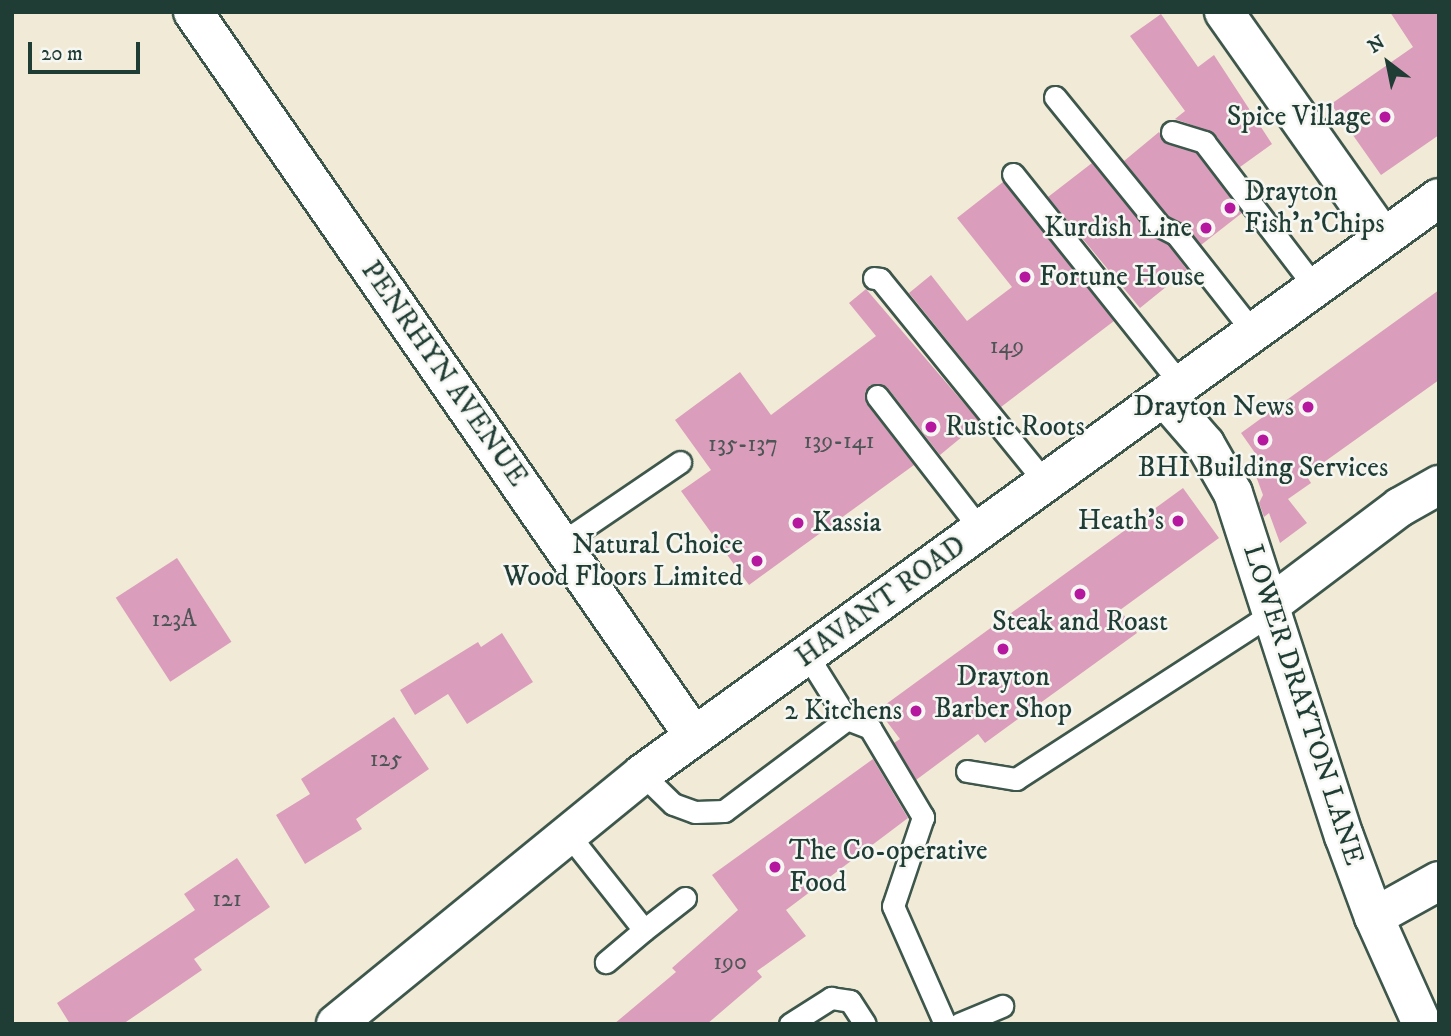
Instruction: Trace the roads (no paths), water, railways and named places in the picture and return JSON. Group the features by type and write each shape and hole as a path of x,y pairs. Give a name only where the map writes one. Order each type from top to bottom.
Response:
{"street":[{"name":"PENRHYN AVENUE","path":"193,12 694,736"},
{"path":"1224,12 1383,237"},
{"name":"HAVANT ROAD","path":"336,1024 642,774 1439,198"},
{"name":"LOWER DRAYTON LANE","path":"1174,392 1233,493 1374,917 1422,1024"},
{"path":"1271,609 1400,507 1439,485"},
{"path":"1374,917 1439,881"}],"lane":[{"path":"1055,97 1160,226 1176,234 1254,333"},
{"path":"1172,132 1204,142 1315,287"},
{"path":"1013,174 1174,392"},
{"path":"874,278 880,279 1046,483"},
{"path":"877,396 981,530"},
{"path":"561,543 680,462"},
{"path":"967,771 1016,779 1271,609"},
{"path":"807,655 847,719 870,728 923,817 893,906 945,1024"},
{"path":"642,774 673,804 695,811 724,811 847,719"},
{"path":"568,834 644,930"},
{"path":"607,962 685,898"},
{"path":"790,1024 831,998 850,1001 865,1024"},
{"path":"959,1024 1002,1006"}],"place":[{"name":"Spice Village","path":"1385,117"},
{"name":"Drayton Fish'n'Chips","path":"1230,208"},
{"name":"Kurdish Line","path":"1206,228"},
{"name":"Fortune House","path":"1025,277"},
{"name":"Drayton News","path":"1308,407"},
{"name":"Rustic Roots","path":"931,427"},
{"name":"BHI Building Services","path":"1263,440"},
{"name":"Heath's","path":"1178,521"},
{"name":"Kassia","path":"798,523"},
{"name":"Natural Choice Wood Floors Limited","path":"757,561"},
{"name":"Steak and Roast","path":"1080,594"},
{"name":"Drayton Barber Shop","path":"1003,649"},
{"name":"2 Kitchens","path":"916,711"},
{"name":"The Co-operative Food","path":"775,867"}]}
